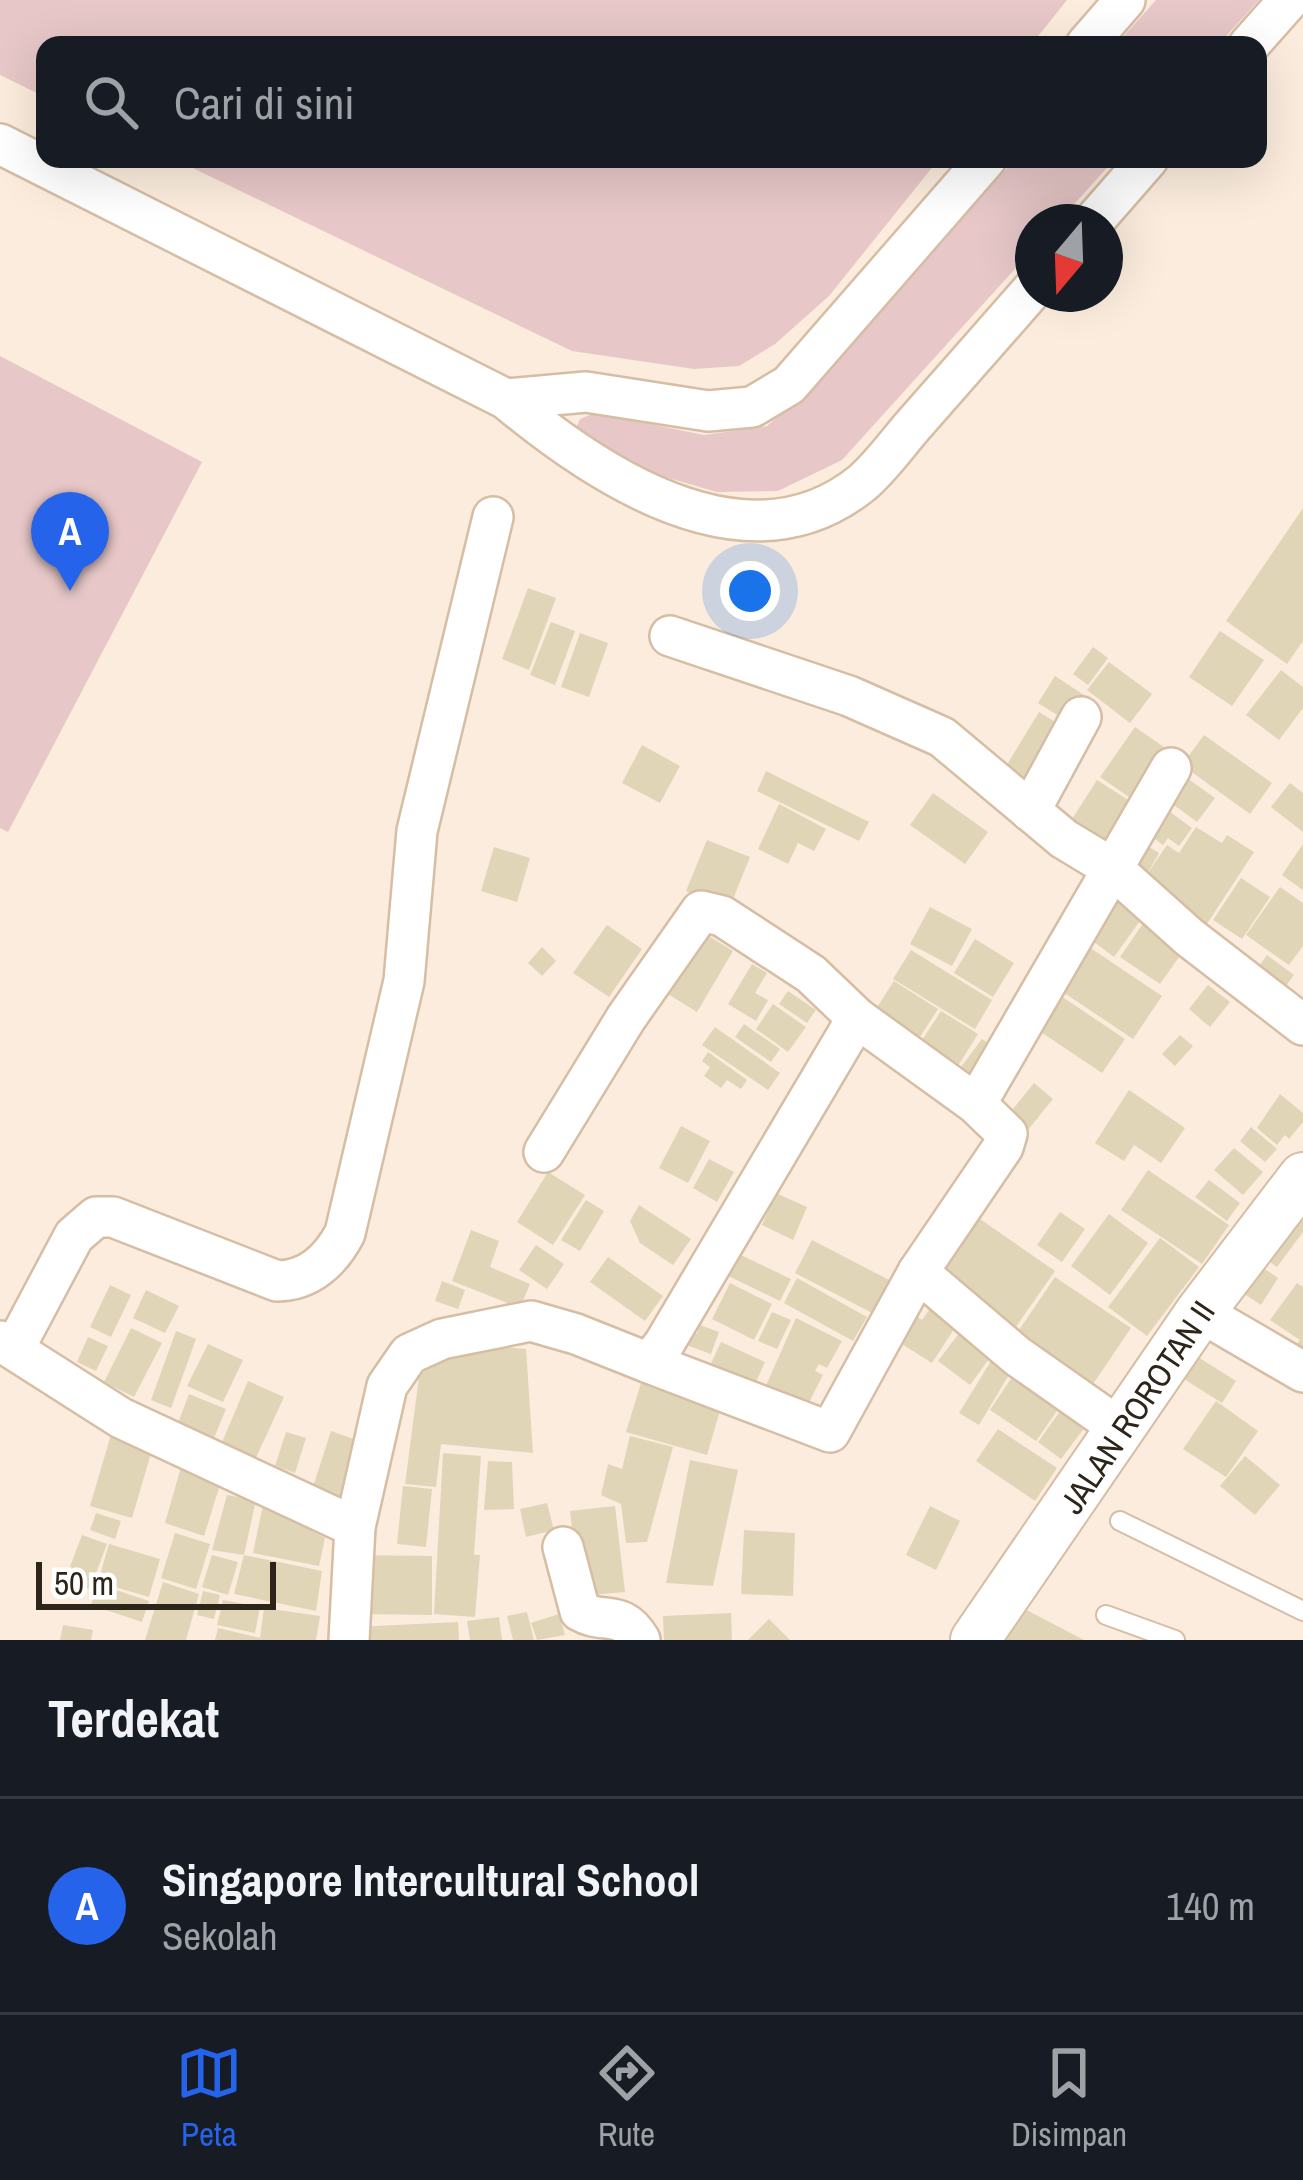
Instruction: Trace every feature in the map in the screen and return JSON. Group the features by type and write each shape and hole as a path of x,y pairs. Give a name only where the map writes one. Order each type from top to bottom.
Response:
{"street":[{"path":"1094,36 1125,0"},
{"path":"1257,36 1289,0"},
{"path":"0,144 36,162"},
{"path":"48,168 506,399 565,448 629,486 686,509 740,520 797,515 862,483 1015,310"},
{"path":"506,399 586,392 708,411 752,407 788,385 978,168"},
{"path":"1109,204 1140,168"},
{"path":"355,1527 121,1418 7,1345 74,1236 96,1217 113,1217 277,1281 310,1273 334,1254 345,1233 404,981 417,831 493,517"},
{"path":"670,636 849,696 942,737 1064,839 1112,868 1189,938 1303,1024"},
{"path":"1030,811 1081,717"},
{"path":"976,1104 1171,768"},
{"path":"349,1640 355,1527 387,1386 409,1354 442,1339 530,1321 576,1334 830,1432 918,1272 1006,1134 976,1104 857,1018 811,974 722,916 701,911 626,1018 544,1152"},
{"path":"649,1363 857,1018"},
{"name":"JALAN ROROTAN II","path":"976,1640 1200,1312 1303,1177"},
{"path":"918,1272 1017,1356 1120,1429"},
{"path":"1200,1312 1303,1372"},
{"path":"563,1547 580,1611 588,1616 616,1617 640,1640"}],"lane":[{"path":"1120,1521 1303,1611"},
{"path":"1106,1615 1175,1640"}],"shaded area":[{"path":"0,0 1067,0 1038,36 36,36 36,93 0,75"},
{"path":"1156,0 1259,0 1226,36 1124,36"},
{"path":"193,168 932,168 829,296 775,344 739,366 694,369 572,351"},
{"path":"1007,168 1107,168 1074,204 1015,204 1015,269 842,460 778,491 717,492 658,475 583,440 577,426 580,419 595,413 704,435 767,426 818,382"},
{"path":"0,356 202,462 8,832 0,828"}],"building":[{"path":"1303,508 1303,641 1287,664 1226,621"},
{"path":"528,588 556,598 529,670 502,659"},
{"path":"551,622 575,631 555,685 530,675"},
{"path":"1220,631 1264,660 1232,706 1189,677"},
{"path":"580,633 608,643 589,697 561,687"},
{"path":"1093,647 1108,658 1088,685 1073,674"},
{"path":"1109,662 1152,694 1130,723 1087,690"},
{"path":"1281,670 1303,687 1303,708 1279,740 1246,715"},
{"path":"1055,676 1087,697 1070,723 1038,703"},
{"path":"1039,712 1057,723 1019,787 1000,776"},
{"path":"1135,727 1174,754 1139,804 1100,777"},
{"path":"1204,735 1272,783 1250,814 1182,765"},
{"path":"642,745 680,766 660,803 622,783"},
{"path":"1176,770 1215,798 1197,822 1159,794"},
{"path":"766,771 869,822 859,841 757,791"},
{"path":"1097,780 1139,807 1106,857 1065,830"},
{"path":"1290,783 1303,793 1303,832 1271,807"},
{"path":"933,793 988,832 965,864 910,825"},
{"path":"1158,803 1192,828 1179,846 1168,838 1163,845 1139,827"},
{"path":"779,804 826,829 814,851 798,843 788,864 758,849"},
{"path":"1196,827 1222,843 1227,835 1254,852 1201,933 1118,867 1136,839 1159,853 1147,874 1167,845 1179,853"},
{"path":"707,840 750,857 729,909 686,891"},
{"path":"1303,844 1303,890 1282,875"},
{"path":"494,847 530,858 517,902 481,891"},
{"path":"1241,878 1270,897 1242,939 1213,920"},
{"path":"1280,887 1303,903 1303,946 1289,965 1246,935"},
{"path":"1110,895 1142,918 1114,957 1082,933"},
{"path":"930,907 972,929 952,966 910,944"},
{"path":"1144,922 1184,950 1160,984 1120,957"},
{"path":"607,925 642,949 609,997 573,973"},
{"path":"699,930 733,951 697,1012 663,991"},
{"path":"975,939 1014,963 993,997 954,973"},
{"path":"1086,945 1162,996 1133,1039 1057,988"},
{"path":"542,947 556,961 542,976 528,963"},
{"path":"911,950 992,1000 975,1029 893,979"},
{"path":"1267,955 1294,975 1277,998 1250,978"},
{"path":"752,964 767,973 755,993 768,1000 756,1021 728,1004"},
{"path":"894,981 938,1009 914,1046 870,1018"},
{"path":"1208,985 1230,1002 1210,1027 1189,1009"},
{"path":"1052,990 1125,1039 1102,1073 1029,1024"},
{"path":"788,991 816,1010 807,1023 779,1004"},
{"path":"773,1004 806,1027 788,1052 756,1029"},
{"path":"941,1011 978,1034 954,1072 917,1048"},
{"path":"744,1024 780,1049 771,1062 735,1037"},
{"path":"715,1027 780,1073 768,1090 702,1045"},
{"path":"1180,1035 1193,1046 1175,1066 1162,1054"},
{"path":"982,1039 1000,1051 972,1088 955,1075"},
{"path":"708,1052 747,1080 741,1089 727,1080 721,1088 704,1076 710,1067 702,1061"},
{"path":"1034,1083 1053,1099 1023,1136 1004,1120"},
{"path":"1129,1090 1185,1128 1161,1163 1134,1145 1124,1161 1095,1143"},
{"path":"1280,1094 1303,1113 1303,1122 1277,1145 1257,1128"},
{"path":"681,1126 710,1141 688,1183 659,1168"},
{"path":"1251,1127 1277,1149 1265,1162 1240,1141"},
{"path":"1234,1148 1263,1172 1243,1195 1214,1170"},
{"path":"709,1159 734,1172 717,1202 693,1188"},
{"path":"1148,1170 1229,1225 1202,1264 1121,1210"},
{"path":"548,1172 585,1195 553,1245 517,1222"},
{"path":"1209,1180 1240,1203 1227,1221 1195,1197"},
{"path":"776,1193 807,1207 793,1240 762,1225"},
{"path":"586,1200 604,1211 580,1251 561,1240"},
{"path":"639,1205 691,1239 673,1265 640,1243 630,1221"},
{"path":"1293,1210 1303,1217 1303,1232 1277,1267 1259,1254"},
{"path":"1060,1212 1085,1229 1062,1262 1037,1245"},
{"path":"1109,1214 1148,1243 1110,1295 1071,1266"},
{"path":"980,1219 1055,1271 1011,1334 936,1282"},
{"path":"471,1230 499,1241 490,1267 530,1284 520,1308 452,1281"},
{"path":"1160,1238 1199,1267 1147,1336 1108,1307"},
{"path":"812,1240 891,1281 874,1314 795,1273"},
{"path":"536,1245 564,1264 547,1289 519,1270"},
{"path":"726,1248 791,1279 780,1301 716,1270"},
{"path":"608,1257 663,1296 645,1321 590,1282"},
{"path":"1253,1261 1278,1278 1261,1305 1235,1288"},
{"path":"1055,1277 1131,1328 1087,1393 1011,1342"},
{"path":"797,1278 867,1317 853,1341 784,1303"},
{"path":"442,1281 465,1290 458,1309 435,1301"},
{"path":"730,1283 772,1304 754,1340 712,1319"},
{"path":"1297,1283 1303,1287 1303,1364 1290,1353 1300,1340 1270,1320"},
{"path":"110,1285 131,1295 111,1337 90,1327"},
{"path":"146,1290 179,1306 165,1333 133,1318"},
{"path":"932,1306 958,1323 932,1363 894,1339 910,1312 922,1320"},
{"path":"772,1312 791,1320 777,1349 758,1341"},
{"path":"796,1318 842,1341 827,1368 819,1364 815,1371 823,1375 805,1410 764,1390"},
{"path":"700,1325 719,1332 711,1354 678,1342 683,1328 697,1334"},
{"path":"131,1328 162,1343 134,1397 104,1382"},
{"path":"176,1331 196,1339 171,1408 151,1400"},
{"path":"960,1332 992,1355 970,1385 938,1361"},
{"path":"88,1337 108,1346 96,1371 77,1362"},
{"path":"721,1342 765,1362 749,1397 705,1376"},
{"path":"208,1344 243,1360 223,1402 187,1386"},
{"path":"468,1344 526,1349 533,1453 441,1444 436,1487 405,1484 419,1377 441,1354"},
{"path":"1190,1352 1236,1381 1222,1403 1176,1374"},
{"path":"991,1361 1010,1373 979,1425 959,1413"},
{"path":"1012,1377 1059,1408 1036,1441 990,1410"},
{"path":"248,1381 284,1397 254,1462 220,1447"},
{"path":"641,1383 721,1407 707,1455 626,1432"},
{"path":"189,1394 226,1409 214,1438 178,1423"},
{"path":"1216,1401 1258,1431 1226,1477 1183,1449"},
{"path":"1061,1410 1085,1427 1061,1459 1038,1442"},
{"path":"998,1429 1057,1468 1035,1501 976,1461"},
{"path":"112,1431 154,1443 132,1518 90,1506"},
{"path":"331,1431 365,1443 343,1507 310,1496"},
{"path":"286,1432 306,1438 295,1473 275,1466"},
{"path":"630,1436 673,1447 647,1542 626,1543 621,1504 601,1495 608,1464 622,1469"},
{"path":"443,1453 481,1456 475,1617 434,1614"},
{"path":"1245,1456 1280,1485 1255,1515 1220,1486"},
{"path":"183,1460 224,1472 204,1536 165,1523"},
{"path":"690,1460 738,1470 713,1586 666,1583"},
{"path":"488,1461 512,1462 514,1509 484,1510"},
{"path":"403,1486 432,1489 426,1547 397,1544"},
{"path":"227,1495 256,1500 244,1555 212,1550"},
{"path":"547,1503 554,1530 526,1537 520,1509"},
{"path":"263,1505 325,1538 319,1566 253,1553"},
{"path":"615,1506 625,1592 580,1596 570,1511"},
{"path":"930,1506 960,1521 936,1570 906,1555"},
{"path":"96,1513 121,1521 115,1539 90,1530"},
{"path":"744,1530 795,1533 793,1596 741,1594"},
{"path":"175,1533 210,1544 196,1589 161,1578"},
{"path":"82,1535 107,1544 90,1589 65,1580"},
{"path":"109,1544 160,1559 149,1597 98,1582"},
{"path":"212,1555 238,1562 228,1595 202,1587"},
{"path":"244,1555 322,1571 316,1611 234,1594"},
{"path":"359,1555 432,1556 432,1615 358,1614"},
{"path":"163,1582 199,1594 186,1640 145,1640"},
{"path":"98,1584 149,1601 142,1622 91,1605"},
{"path":"203,1591 220,1595 214,1619 197,1615"},
{"path":"223,1600 260,1607 255,1633 217,1625"},
{"path":"1011,1602 1084,1640 992,1640"},
{"path":"264,1608 320,1616 316,1640 215,1640 218,1628 260,1638"},
{"path":"527,1612 534,1640 513,1640 507,1616"},
{"path":"731,1613 732,1640 664,1640 663,1616"},
{"path":"559,1614 565,1635 537,1640 531,1623"},
{"path":"499,1617 502,1640 470,1640 467,1621"},
{"path":"769,1619 790,1640 748,1640"},
{"path":"458,1622 459,1640 356,1640 355,1627"},
{"path":"63,1625 93,1630 91,1640 60,1640"}],"place":[{"name":"Singapore Intercultural School","path":"70,591"}]}
